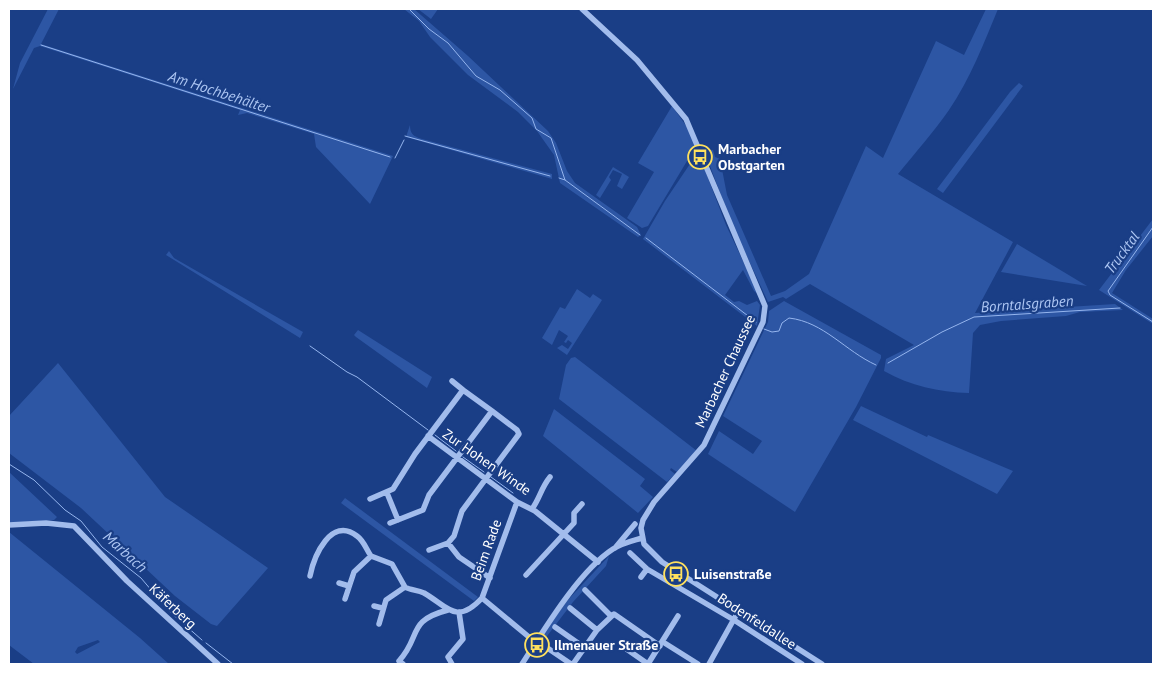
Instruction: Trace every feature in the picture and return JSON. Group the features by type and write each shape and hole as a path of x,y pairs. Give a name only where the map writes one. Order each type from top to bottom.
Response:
{"street":[{"name":"Marbacher Chaussee","path":"582,9 637,60 686,120 703,156 728,223 765,306 763,322 704,445 648,511 641,528 642,538"},
{"path":"429,550 448,543 456,533 462,511 519,434 517,430 452,381"},
{"path":"370,499 388,493 394,487 428,436 463,390"},
{"path":"390,523 422,510 429,495 492,411"},
{"name":"Zur Hohen Winde","path":"428,436 517,502 532,509 598,562"},
{"name":"Zur Hohen Winde","path":"532,509 541,498 542,487 550,477"},
{"path":"388,493 398,520"},
{"name":"Beim Rade","path":"517,502 482,598 535,642"},
{"path":"526,575 565,535 574,523 574,513 582,504"},
{"name":"Käferberg","path":"9,525 46,523 74,526 127,581 218,664"},
{"path":"521,664 566,600 598,562 615,548 635,524"},
{"path":"310,576 322,545 335,533 347,531 357,536 370,556 392,564 405,587 424,593 448,610 459,612 471,608 482,598"},
{"path":"615,548 642,538"},
{"name":"Bodenfeldallee","path":"642,538 651,554 822,664"},
{"path":"448,543 459,558 490,578"},
{"name":"Bodenfeldallee","path":"630,553 647,569 734,620 802,664"},
{"path":"345,600 356,569 370,556"},
{"path":"641,577 647,569"},
{"path":"680,587 687,577"},
{"path":"339,583 349,586"},
{"path":"379,624 382,608 390,595 405,587"},
{"path":"585,590 611,616 618,616 698,664"},
{"path":"374,606 382,608"},
{"path":"570,608 597,630"},
{"path":"403,664 399,661 408,650 418,626 430,616 448,610"},
{"path":"709,664 739,610"},
{"path":"452,664 448,657 463,639 459,612"},
{"path":"542,644 572,664 597,630 611,616"},
{"path":"625,648 648,664 678,616"},
{"path":"555,627 585,648"},
{"name":"Bodenfeldallee","path":"795,660 801,650"}],"shaded area":[{"path":"48,9 59,9 41,44 393,156 370,204 316,147 314,134 247,113 238,115 240,110 40,46 34,48 13,89 20,63"},
{"path":"404,9 414,9 468,56 548,131 556,143 567,171 575,183 637,227 641,235 638,237 560,183 554,155 537,131 518,112 468,75 430,37 419,21"},
{"path":"418,9 438,9 431,19"},
{"path":"986,9 998,9 964,86 943,118 898,174 1013,242 975,313 1115,304 1123,310 1080,312 1066,316 1001,321 980,325 973,333 969,393 936,390 915,384 884,371 886,359 914,345 810,284 786,299 783,297 768,302 731,222 704,150 713,150 715,157 720,159 727,195 771,296 785,291 809,274 866,146 883,158 936,41 964,55"},
{"path":"1019,83 1023,86 943,193 937,189 1010,92"},
{"path":"672,106 687,127 696,146 648,226 642,228 627,218 654,172 638,163"},
{"path":"410,125 411,133 419,138 552,174 552,179 406,137"},
{"path":"698,152 726,225 759,295 754,291 743,270 725,295 734,302 739,301 747,305 757,301 760,305 757,326 643,239 665,201"},
{"path":"613,167 629,177 622,189 617,186 622,174 613,170 609,177 611,180 600,198 596,195"},
{"path":"1153,219 1153,236 1126,270 1112,293 1153,319 1153,324 1099,290"},
{"path":"1017,244 1087,286 1001,272"},
{"path":"169,251 174,258 303,332 300,338 166,255"},
{"path":"577,289 590,298 593,294 602,300 567,355 557,348 562,345 568,349 572,343 568,340 566,343 564,342 568,336 559,330 552,345 542,338 560,307 565,309"},
{"path":"784,301 881,355 856,407 795,512 708,454 719,431 753,454 762,441 723,416 768,322 769,311"},
{"path":"358,330 432,377 427,388 356,337 354,335"},
{"path":"575,357 697,451 677,472 671,468 670,470 675,474 667,482 559,399 566,365 571,358"},
{"path":"58,363 165,497 268,568 217,626 211,624 175,596 81,508 9,453 9,416"},
{"path":"861,406 927,437 928,435 1013,471 997,494 853,420"},
{"path":"554,409 645,479 640,486 653,497 638,513 543,436"},
{"path":"9,472 57,517 54,520 9,523"},
{"path":"345,498 478,597 474,601 341,503"},
{"path":"9,532 140,638 169,664 34,664 9,645","holes":["98,640 100,642 77,654 75,652 78,647"]},
{"path":"609,556 606,566 573,602 541,644 538,642 566,602"}],"waterway":[{"name":"Borntalsgraben","path":"409,9 429,29 448,43 476,76 500,90 532,118 536,129 551,138 565,180 640,235"},
{"name":"Am Hochbehälter","path":"41,45 390,157"},
{"name":"Am Hochbehälter","path":"405,136 550,176"},
{"name":"Am Hochbehälter","path":"395,158 404,140"},
{"name":"Borntalsgraben","path":"559,178 565,180"},
{"name":"Trucktal","path":"1153,227 1108,291 1110,295 1153,322"},
{"name":"Borntalsgraben","path":"646,238 756,322"},
{"name":"Borntalsgraben","path":"888,363 942,332 974,317 1120,308"},
{"name":"Borntalsgraben","path":"764,329 772,332 779,331 782,323 789,318 802,321 824,331 876,365"},
{"path":"310,346 357,377 428,430"},
{"path":"435,435 456,451"},
{"path":"463,457 484,472"},
{"name":"Marbach","path":"9,464 34,480 65,510 81,521 102,547 141,578 169,611 202,640"},
{"path":"491,477 513,493"},
{"name":"Marbach","path":"206,643 233,664"}],"place":[{"name":"Marbacher Obstgarten","path":"700,157"},
{"name":"Luisenstraße","path":"676,574"},
{"name":"Ilmenauer Straße","path":"537,645"}]}
